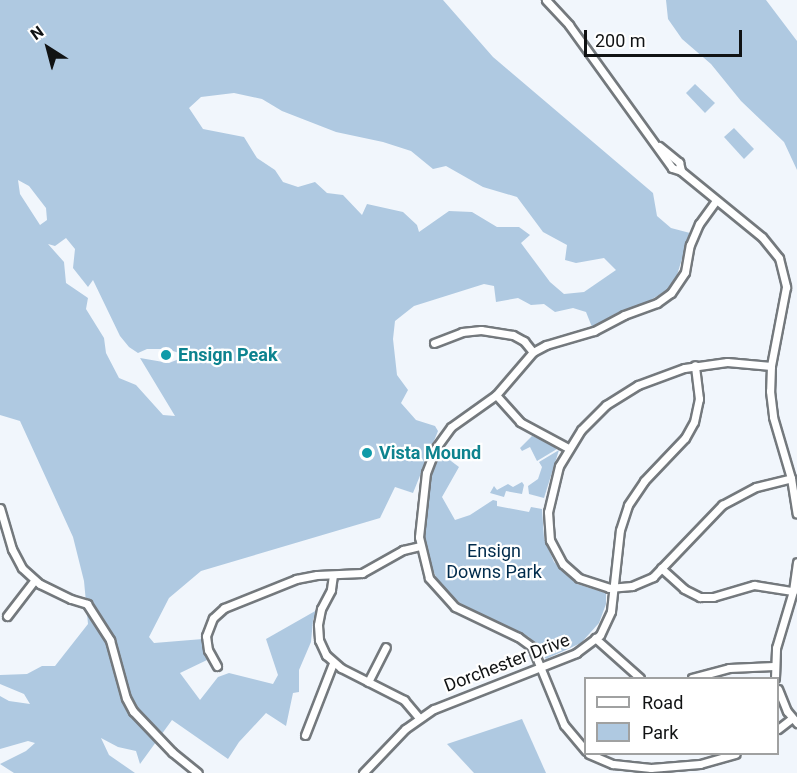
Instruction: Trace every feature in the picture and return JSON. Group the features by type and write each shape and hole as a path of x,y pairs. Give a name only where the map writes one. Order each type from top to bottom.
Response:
{"street":[{"path":"546,0 569,25 657,144 672,168 681,171 767,241 782,265 786,294 771,366 773,417 791,478 797,514"},
{"path":"584,748 564,724 535,650 522,639 474,618 446,600 429,578 420,546 424,482 435,449 458,420 496,395 533,352 546,345 587,334 667,297 682,278 694,234 716,201"},
{"path":"435,343 468,331 492,331 517,337 533,352"},
{"path":"771,366 727,363 695,365 650,379 616,398 588,421 568,448 553,486 548,526 552,546 559,559 573,574 585,582 614,588 639,584 661,568 722,505 756,487 791,478"},
{"name":"Dorchester Drive","path":"363,773 390,743 419,718 442,704 582,650 595,638 608,620 620,530 628,505 644,481 685,438 694,422 699,399 695,365"},
{"path":"496,395 520,422 568,448"},
{"path":"0,508 15,556 34,580 71,599 87,604 110,640 126,698 133,711 172,752 198,773"},
{"path":"217,666 208,650 206,636 211,622 220,611 284,583 317,575 362,573 403,550 420,546"},
{"path":"775,677 774,666 797,562"},
{"path":"661,568 684,589 700,597 713,597 754,585 792,591"},
{"path":"333,575 331,590 320,614 318,630 321,645 333,663 404,700 419,718"},
{"path":"7,616 34,580"},
{"path":"595,638 639,677"},
{"path":"368,682 386,647"},
{"path":"305,735 333,663"},
{"path":"696,677 729,668 774,666"},
{"path":"779,693 795,721 779,728"},
{"path":"594,755 613,764 651,768 700,764 729,755"}],"green space":[{"path":"0,0 443,0 493,57 653,193 657,216 671,228 690,233 677,275 667,290 649,301 619,312 592,327 586,312 573,308 555,312 544,304 531,305 518,298 496,302 494,286 484,284 414,306 395,321 393,339 397,375 408,390 401,403 416,420 435,426 438,431 413,493 395,487 380,518 201,571 169,598 149,637 154,643 203,639 207,660 180,673 200,700 218,677 229,673 273,684 278,675 266,639 317,610 313,620 311,642 299,670 299,692 293,693 286,726 266,713 239,742 228,759 172,720 140,764 136,751 118,747 101,738 109,755 135,773 14,773 0,764 26,751 35,743 28,741 0,749 0,696 9,701 30,704 24,694 0,684 0,675 27,674 42,666 55,666 88,624 84,581 73,537 20,421 0,415","holes":["234,93 262,99 282,111 336,132 383,142 411,151 433,169 446,166 483,187 517,197 543,232 567,245 565,260 576,263 604,258 616,270 584,292 564,294 550,282 521,243 530,235 519,227 497,227 472,212 449,211 419,232 417,225 403,212 367,204 362,215 343,195 327,193 315,182 298,187 283,182 275,170 257,158 244,137 203,129 189,108 201,97","18,180 29,186 46,208 47,220 40,225 20,194","66,238 75,249 73,268 88,287 93,280 120,336 129,347 138,353 147,349 167,349 179,353 179,359 169,363 140,358 175,416 163,415 136,385 119,378 106,353 104,338 86,309 88,298 66,283 64,262 48,244 55,246"]},
{"path":"666,0 766,0 797,41 797,170 784,142 741,101 711,64 682,39 668,19"},
{"path":"695,84 715,103 705,113 686,93"},
{"path":"734,128 754,149 744,159 724,137"},
{"path":"532,436 557,449 537,461 530,447 522,451 520,448"},
{"path":"559,450 544,498 529,494 528,486 538,479 542,467 539,462"},
{"name":"Ensign Downs Park","path":"439,452 459,467 442,497 455,520 470,515 493,500 497,501 497,506 529,512 531,507 542,509 544,538 554,562 577,584 606,593 606,604 599,623 581,643 546,659 529,637 466,608 441,586 430,565 424,534 430,475"},
{"path":"522,482 524,485 522,494 506,491 504,497 490,493 494,486 497,490 508,484 513,487"},
{"path":"522,719 546,773 474,773 447,744"}],"place":[{"name":"Ensign Peak","path":"166,355"},
{"name":"Vista Mound","path":"367,453"}]}
